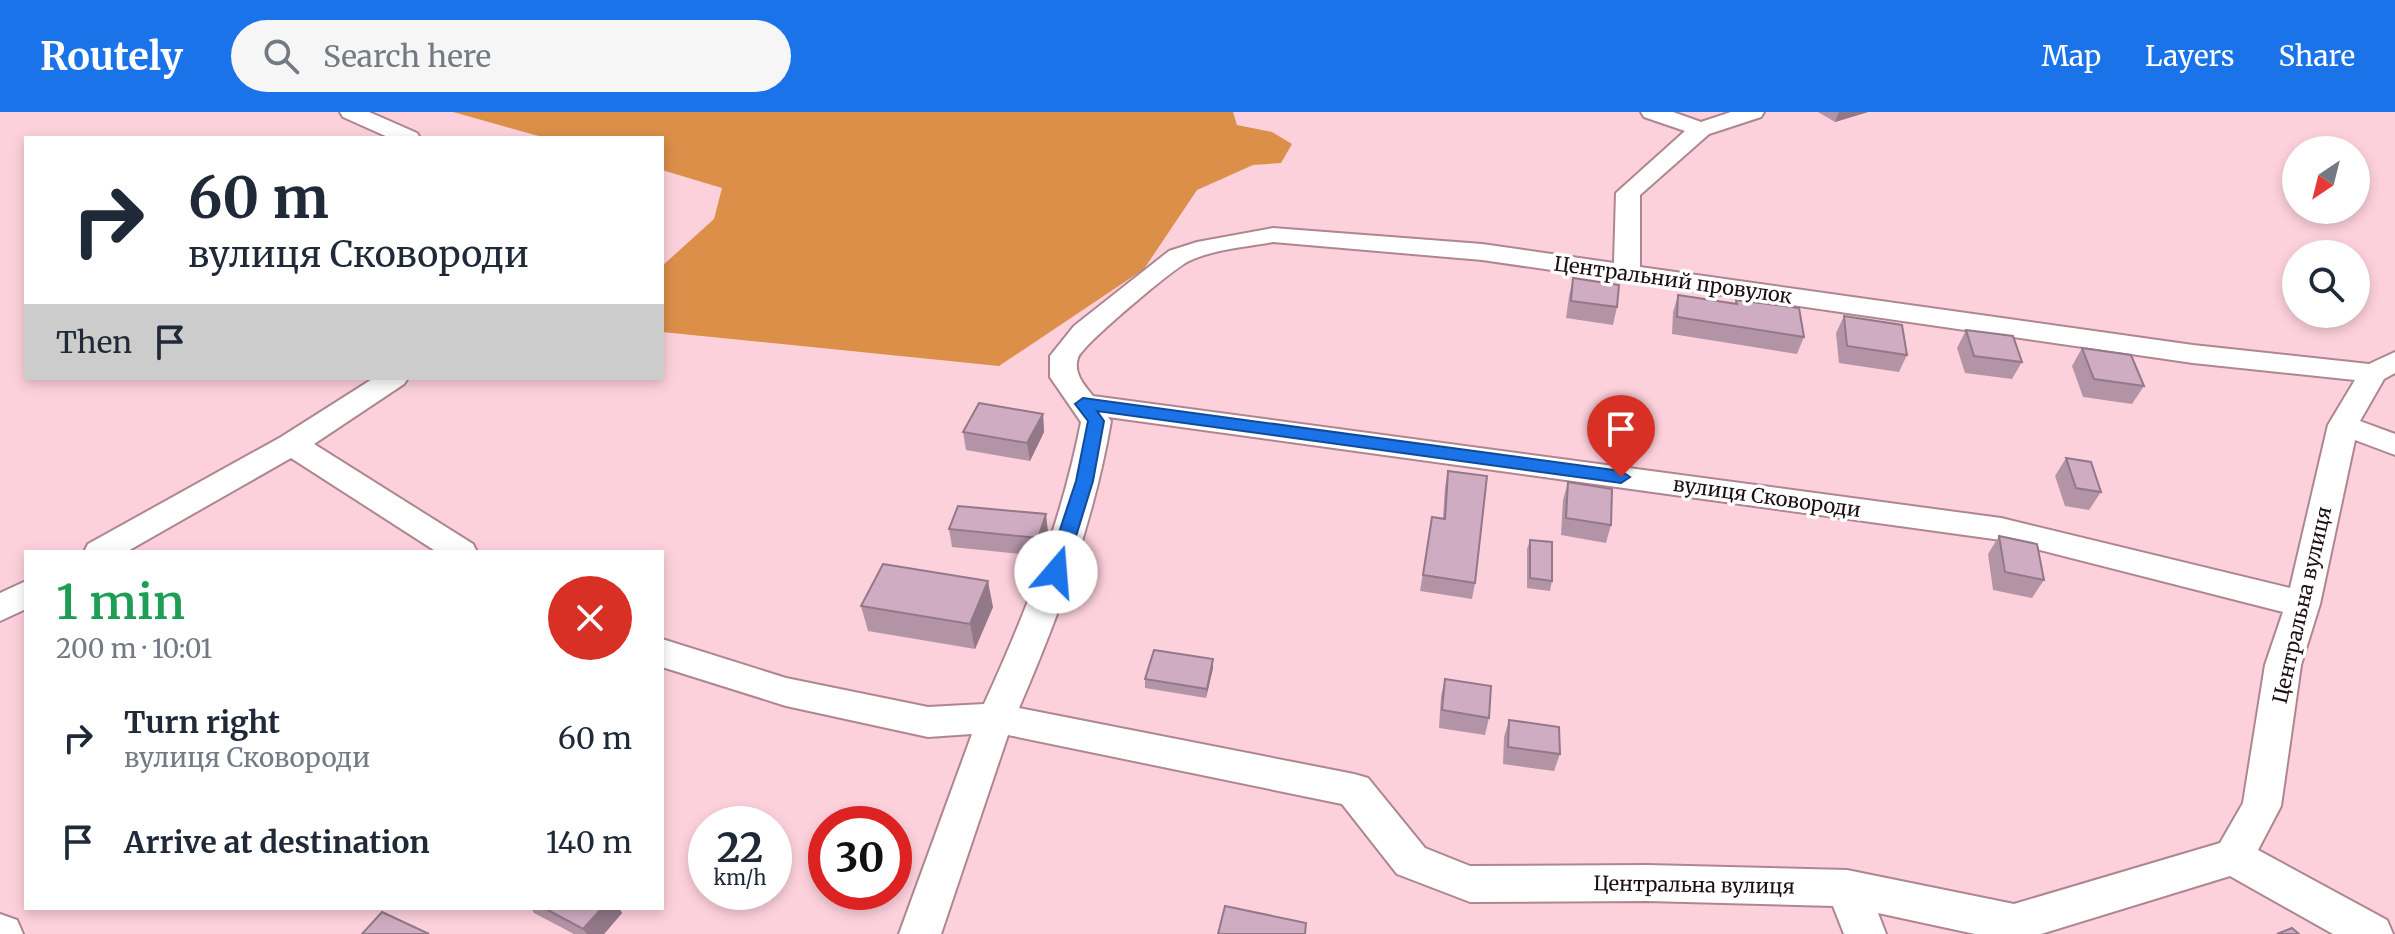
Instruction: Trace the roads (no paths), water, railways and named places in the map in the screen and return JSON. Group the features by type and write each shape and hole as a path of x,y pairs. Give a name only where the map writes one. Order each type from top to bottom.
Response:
{"street":[{"path":"351,112 405,136"},
{"path":"1652,112 1701,129"},
{"path":"1627,274 1628,193 1701,129 1753,112"},
{"name":"Центральний провулок","path":"920,934 996,718 1040,620 1085,481 1096,421 1064,377 1064,356 1084,332 1178,256 1206,247 1273,235 1482,252 2258,363 2384,367"},
{"name":"Центральна вулиця","path":"664,654 786,692 928,722 996,718 1354,790 1411,861 1470,884 1647,883 1847,888 2014,923 2233,857 2262,806 2283,665 2303,604 2343,425 2384,367"},
{"path":"104,550 292,444 391,380"},
{"name":"вулиця Сковороди","path":"1083,404 2001,529 2303,604"},
{"path":"2343,425 2395,445"},
{"path":"292,444 458,550"},
{"path":"0,608 24,595"},
{"path":"2233,857 2372,934"},
{"path":"1847,888 1865,934"}]}
